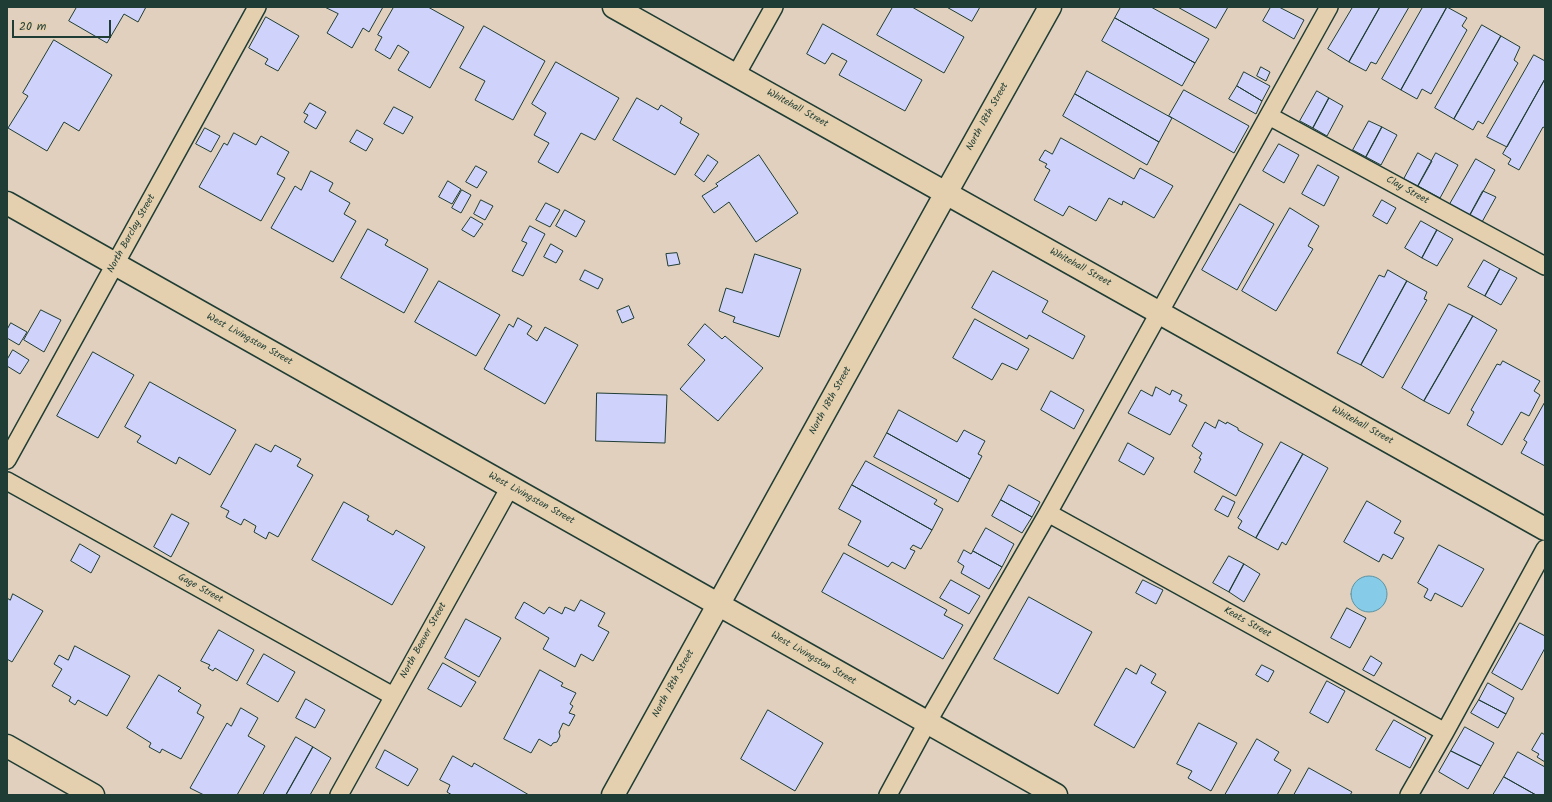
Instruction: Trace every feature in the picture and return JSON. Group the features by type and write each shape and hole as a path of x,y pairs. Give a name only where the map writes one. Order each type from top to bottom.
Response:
{"street":[{"name":"Whitehall Street","path":"614,7 1545,529"},
{"name":"North 18th Street","path":"613,795 946,192 1050,7"},
{"name":"West Livingston Street","path":"7,203 1056,795"},
{"path":"7,746 93,795"}],"lane":[{"name":"North Barclay Street","path":"7,460 257,7"},
{"path":"736,75 774,7"},
{"path":"888,795 927,723 1048,513 1329,7"},
{"name":"Clay Street","path":"1269,116 1545,266"},
{"name":"Gage Street","path":"7,481 393,696"},
{"name":"North Beaver Street","path":"339,795 510,487"},
{"name":"Keats Street","path":"1048,513 1446,732"},
{"path":"1409,795 1446,732 1545,549"}],"water":[{"path":"1369,576 1382,581 1387,594 1382,607 1369,612 1356,607 1351,594 1356,581"}],"building":[{"path":"77,7 146,7 138,22 124,14 107,43 69,21"},
{"path":"325,7 383,7 369,32 363,28 352,48 327,33 338,14"},
{"path":"394,7 428,7 464,27 430,88 398,70 409,52 398,45 390,59 375,50 382,37 378,35"},
{"path":"893,7 912,7 964,37 944,73 877,35"},
{"path":"947,7 980,7 972,21"},
{"path":"1121,7 1151,7 1209,39 1195,63 1115,18"},
{"path":"1178,7 1228,7 1216,28"},
{"path":"1271,7 1279,7 1304,20 1294,39 1263,21"},
{"path":"1353,7 1380,7 1349,62 1328,49"},
{"path":"1380,7 1409,7 1376,64 1371,62 1366,71 1349,62"},
{"path":"1423,7 1447,7 1401,90 1382,79"},
{"path":"1447,7 1467,18 1462,26 1467,30 1431,94 1422,89 1417,99 1401,90"},
{"path":"266,17 299,36 278,71 265,64 268,59 249,48"},
{"path":"1115,18 1195,63 1182,86 1102,41"},
{"path":"823,24 922,80 905,111 839,75 847,61 832,53 825,64 807,54"},
{"path":"1482,25 1501,36 1454,119 1435,108"},
{"path":"484,26 545,61 513,120 475,100 485,81 460,68"},
{"path":"1501,36 1520,47 1514,60 1518,63 1483,124 1478,121 1473,130 1454,119"},
{"path":"54,40 112,75 79,131 64,122 47,151 8,128 28,96 23,93"},
{"path":"1534,55 1545,61 1545,79 1507,147 1487,137"},
{"path":"556,62 619,98 595,140 581,133 558,173 538,162 549,143 534,135 546,113 532,104"},
{"path":"1261,67 1270,72 1266,81 1257,76"},
{"path":"1087,71 1172,118 1159,142 1075,94"},
{"path":"1244,72 1270,86 1262,101 1237,86"},
{"path":"1545,79 1545,128 1543,127 1519,170 1508,164 1511,159 1503,154"},
{"path":"1237,86 1262,101 1256,114 1229,99"},
{"path":"1184,90 1249,126 1234,153 1169,116"},
{"path":"1317,91 1329,98 1313,128 1300,121"},
{"path":"1075,94 1159,142 1147,165 1063,116"},
{"path":"637,98 658,110 661,105 682,118 680,123 699,134 675,175 613,140"},
{"path":"1329,98 1343,106 1327,136 1313,128"},
{"path":"310,103 326,112 316,129 304,122 308,115 304,113"},
{"path":"394,107 413,117 403,134 384,124"},
{"path":"1369,121 1382,127 1366,157 1353,150"},
{"path":"1382,127 1397,135 1381,165 1366,157"},
{"path":"205,128 220,136 211,152 196,144"},
{"path":"357,130 373,139 366,151 350,142"},
{"path":"234,133 256,145 261,136 289,152 277,174 285,178 261,221 199,187 224,143 227,145"},
{"path":"1061,138 1134,179 1140,168 1173,186 1154,218 1123,201 1122,205 1109,198 1096,221 1069,206 1063,216 1034,200 1050,170 1045,167 1047,164 1039,160 1045,150 1052,154"},
{"path":"1279,144 1299,155 1284,183 1263,171"},
{"path":"1418,153 1432,161 1418,186 1404,179"},
{"path":"1436,153 1458,165 1440,198 1418,186"},
{"path":"708,155 718,162 704,182 695,175"},
{"path":"759,155 798,213 756,242 729,202 714,213 702,196 718,186 716,184"},
{"path":"1476,159 1495,170 1470,215 1450,204"},
{"path":"1318,165 1339,177 1324,206 1302,194"},
{"path":"476,166 487,172 477,188 466,182"},
{"path":"311,171 333,183 329,191 350,203 344,214 356,221 333,262 271,228 295,186 301,190"},
{"path":"448,181 461,189 452,204 439,197"},
{"path":"462,190 471,195 461,213 452,208"},
{"path":"1483,191 1496,197 1482,222 1470,215"},
{"path":"481,200 493,206 485,220 474,214"},
{"path":"1382,200 1396,208 1387,224 1373,216"},
{"path":"546,203 560,210 550,227 536,220"},
{"path":"1240,204 1274,224 1237,290 1202,270"},
{"path":"1290,208 1319,226 1308,246 1313,249 1276,311 1242,291"},
{"path":"565,210 585,221 576,237 556,226"},
{"path":"471,217 483,224 474,237 462,230"},
{"path":"1421,221 1437,230 1422,258 1405,248"},
{"path":"530,226 545,234 523,276 512,271 527,243 522,241"},
{"path":"368,229 388,240 385,245 428,269 404,313 341,278"},
{"path":"1437,230 1453,239 1437,266 1422,258"},
{"path":"551,244 563,251 556,263 544,257"},
{"path":"677,253 680,264 668,266 666,254"},
{"path":"755,254 801,269 779,337 733,322 735,317 719,311 726,288 742,293"},
{"path":"1484,260 1500,269 1485,296 1468,287"},
{"path":"1500,269 1517,278 1501,305 1485,296"},
{"path":"585,270 603,279 598,289 580,280"},
{"path":"1388,270 1407,281 1361,365 1337,353 1379,275 1384,277"},
{"path":"993,271 1048,301 1042,312 1085,336 1073,359 1029,335 1027,339 972,308"},
{"path":"439,281 500,315 476,356 415,322"},
{"path":"1407,281 1427,292 1424,299 1427,300 1383,378 1361,365"},
{"path":"1449,304 1473,316 1424,401 1402,388"},
{"path":"629,306 634,318 622,323 617,311"},
{"path":"41,310 61,320 44,352 24,340"},
{"path":"1473,316 1497,330 1449,414 1424,401"},
{"path":"518,318 532,326 527,334 537,341 545,327 578,345 545,404 484,369 509,324 513,327"},
{"path":"975,319 1029,349 1017,370 1002,363 992,380 953,358"},
{"path":"11,323 27,332 19,345 7,338 7,330"},
{"path":"705,324 722,339 725,336 763,368 718,421 680,389 705,360 688,345"},
{"path":"13,350 29,360 20,374 7,366 7,360"},
{"path":"93,352 134,375 98,438 57,416"},
{"path":"1503,361 1540,381 1534,391 1540,395 1529,416 1521,412 1502,445 1467,425 1474,412 1471,410 1497,364 1500,365"},
{"path":"150,382 236,430 210,475 179,457 176,464 137,442 141,436 125,427"},
{"path":"1156,387 1170,395 1172,390 1182,395 1179,401 1187,405 1170,435 1128,413 1141,390 1152,396"},
{"path":"1051,391 1084,410 1074,429 1041,410"},
{"path":"597,393 667,395 665,443 596,441"},
{"path":"1545,402 1545,466 1521,453 1527,442 1524,440"},
{"path":"899,410 957,442 964,430 985,441 978,454 982,456 970,479 887,433"},
{"path":"1219,420 1226,424 1227,422 1238,428 1238,430 1263,444 1236,496 1194,472 1201,459 1199,458 1202,453 1192,446 1205,422 1215,428"},
{"path":"887,433 970,479 958,502 874,457"},
{"path":"1281,442 1303,454 1256,538 1238,528 1242,521 1238,518"},
{"path":"1128,443 1154,458 1144,475 1119,461"},
{"path":"256,444 271,452 275,445 301,459 297,466 313,475 278,537 269,532 266,539 254,532 256,526 244,519 241,525 226,517 229,511 221,507"},
{"path":"1303,454 1328,468 1286,545 1282,542 1278,550 1256,538"},
{"path":"866,461 937,500 934,504 943,509 932,530 852,485"},
{"path":"852,485 932,530 921,549 913,545 910,549 915,551 905,569 892,562 888,567 848,545 861,521 839,509"},
{"path":"1009,485 1040,502 1032,517 1001,500"},
{"path":"1223,496 1235,502 1228,517 1215,510"},
{"path":"1001,500 1032,517 1022,533 992,516"},
{"path":"1367,501 1401,521 1394,533 1404,538 1392,559 1383,554 1379,562 1344,542"},
{"path":"344,502 369,516 367,520 393,535 396,530 425,547 392,605 312,560"},
{"path":"172,514 189,523 171,557 154,547"},
{"path":"986,528 1014,544 1002,567 973,551"},
{"path":"80,544 100,556 91,573 71,561"},
{"path":"1439,545 1484,569 1462,607 1435,593 1431,601 1424,597 1428,589 1418,583"},
{"path":"964,550 971,554 973,551 1002,567 989,589 961,573 964,566 958,562"},
{"path":"844,553 947,610 944,615 963,625 943,659 822,592"},
{"path":"1229,556 1244,564 1229,592 1213,583"},
{"path":"1244,564 1260,574 1244,602 1229,592"},
{"path":"951,580 980,596 969,614 940,598"},
{"path":"1143,580 1163,590 1156,604 1136,593"},
{"path":"13,594 43,611 12,662 7,659 7,598 10,600"},
{"path":"1029,597 1092,632 1058,694 994,659"},
{"path":"581,600 605,613 598,626 609,632 593,661 581,654 575,667 543,649 549,638 515,618 524,602 544,614 549,607 562,614 565,607 574,611"},
{"path":"1347,608 1366,618 1350,648 1331,638"},
{"path":"466,619 501,638 479,677 445,658"},
{"path":"1520,623 1545,636 1545,648 1522,690 1492,673"},
{"path":"219,630 254,650 237,681 215,668 213,671 208,668 210,665 201,661"},
{"path":"75,646 130,676 107,716 78,700 75,705 69,701 71,697 52,686 62,669 54,664 59,655 68,660"},
{"path":"264,654 295,672 278,702 247,684"},
{"path":"1371,656 1382,663 1374,676 1363,670"},
{"path":"443,663 476,682 461,707 428,689"},
{"path":"1141,665 1156,674 1151,683 1166,692 1134,748 1094,725 1126,668 1136,674"},
{"path":"1262,665 1274,671 1268,682 1256,675"},
{"path":"540,670 563,683 561,686 576,693 570,704 573,706 569,713 575,715 569,726 563,723 557,742 553,743 551,746 539,739 531,753 504,739"},
{"path":"159,675 181,688 178,691 201,705 197,713 204,717 181,759 162,749 160,753 149,747 151,743 127,728"},
{"path":"1327,681 1345,691 1328,723 1310,713"},
{"path":"1488,683 1514,698 1506,714 1479,700"},
{"path":"306,699 325,710 315,728 296,718"},
{"path":"1479,700 1506,714 1498,728 1471,713"},
{"path":"241,708 258,718 248,736 265,746 237,795 204,795 190,788 227,723 231,726"},
{"path":"768,710 823,743 795,791 741,759"},
{"path":"1394,720 1426,738 1410,768 1376,750"},
{"path":"1199,723 1237,743 1211,791 1188,778 1192,771 1177,764"},
{"path":"1465,727 1494,743 1481,766 1451,751"},
{"path":"1542,733 1545,735 1545,762 1537,757 1539,754 1532,750"},
{"path":"296,737 313,747 286,795 263,795"},
{"path":"1257,739 1279,752 1274,760 1291,770 1277,795 1225,795"},
{"path":"313,747 331,758 310,795 286,795"},
{"path":"385,750 418,769 408,786 376,768"},
{"path":"1451,751 1481,766 1468,789 1439,772"},
{"path":"1518,752 1545,767 1545,795 1536,795 1504,777"},
{"path":"453,756 472,767 474,763 529,795 452,795 447,792 450,785 440,780"},
{"path":"1309,768 1352,792 1350,795 1294,795"},
{"path":"1504,777 1536,795 1493,795"}]}
